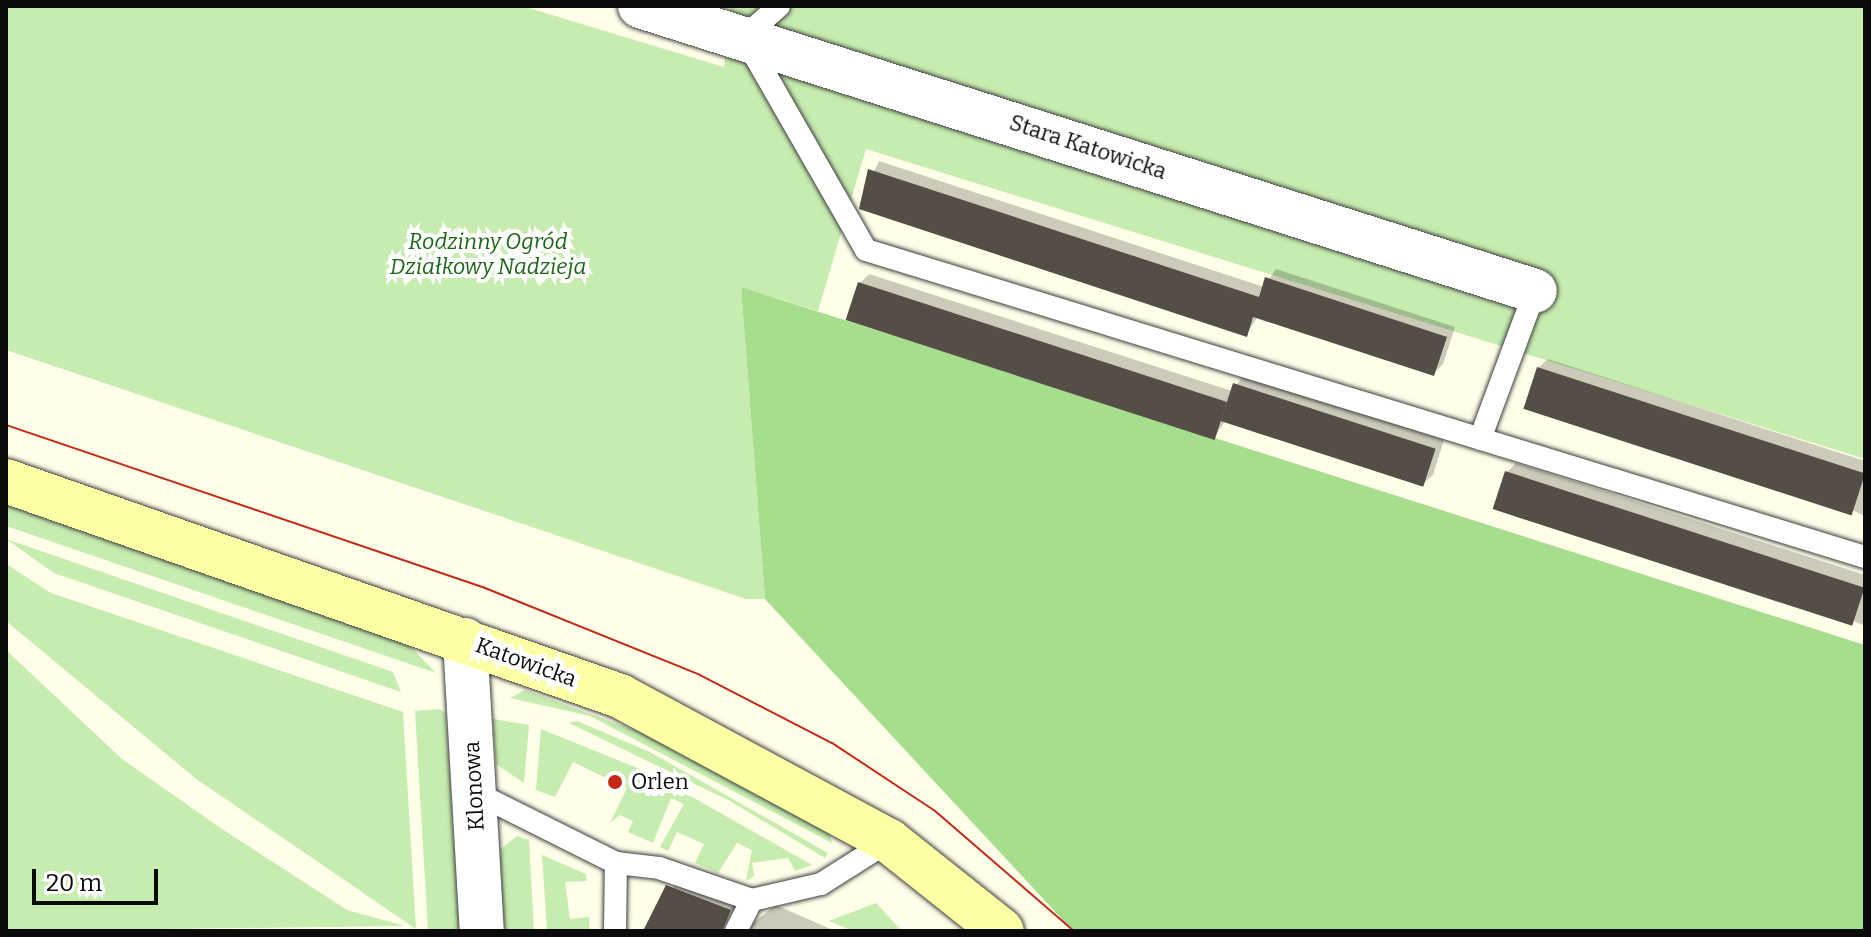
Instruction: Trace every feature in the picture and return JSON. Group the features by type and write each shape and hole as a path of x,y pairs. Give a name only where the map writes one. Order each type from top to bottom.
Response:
{"main road":[{"name":"Katowicka","path":"6,481 620,696 889,841 1002,931"}],"street":[{"name":"Stara Katowicka","path":"640,6 1535,291"},
{"name":"Klonowa","path":"465,640 482,931"}],"lane":[{"path":"779,6 744,37 866,250 1865,557"},
{"path":"1480,439 1535,291"},
{"path":"474,792 616,863 659,868 752,900 839,876 889,841"},
{"path":"615,931 616,863"},
{"path":"736,931 752,900"}],"green space":[{"name":"Rodzinny Ogród Działkowy Nadzieja","path":"6,6 522,6 724,67 731,6 1865,6 1865,459 866,149 818,311 741,287 765,599 746,599 6,350"},
{"path":"741,287 1865,645 1865,931 1073,931 765,599"},
{"path":"6,505 377,633 410,646 436,673 6,526"},
{"path":"6,539 393,672 401,692 54,573"},
{"path":"6,564 51,593 403,712 416,929 195,778 6,621"},
{"path":"6,650 122,759 216,825 347,910 405,926 6,931"},
{"path":"525,690 667,742 828,830 832,843 590,716 510,698"},
{"path":"439,709 446,713 460,931 428,931 415,711"},
{"path":"493,719 529,725 524,783 496,764"},
{"path":"577,721 650,752 828,853 825,858 730,801 569,723"},
{"path":"541,729 652,774 812,865 795,871 788,858 752,863 754,876 746,881 752,850 737,843 718,873 695,863 704,844 677,832 668,851 660,847 684,804 671,798 653,843 628,832 633,821 620,815 610,823 627,788 573,762 555,797 536,790"},
{"path":"517,836 529,840 534,931 502,931 498,851"},
{"path":"542,855 586,874 587,881 565,882 570,919 589,917 590,931 547,931"},
{"path":"876,903 902,931 853,931 829,921"}],"building":[{"path":"868,169 1259,297 1265,277 1447,337 1434,376 1253,317 1247,337 859,209"},
{"path":"858,282 1227,402 1215,440 846,320"},
{"path":"1537,367 1865,474 1852,515 1523,409"},
{"path":"1233,383 1436,449 1423,487 1221,421"},
{"path":"1505,471 1864,588 1852,626 1493,509"},
{"path":"666,885 731,910 722,931 643,931"}],"tram line":[{"path":"6,425 485,588 700,675 832,743 935,811 1074,931"}],"place":[{"name":"Orlen","path":"615,782"}]}
